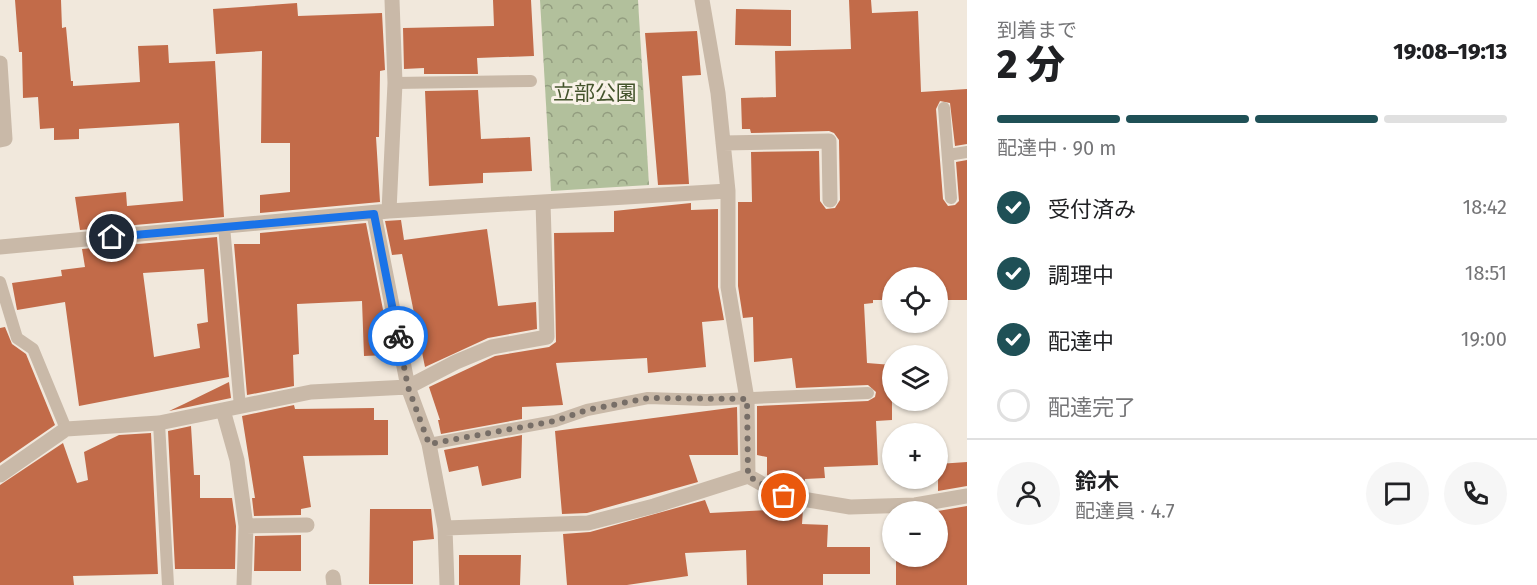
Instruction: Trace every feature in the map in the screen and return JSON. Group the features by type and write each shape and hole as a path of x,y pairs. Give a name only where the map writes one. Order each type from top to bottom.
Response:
{"street":[{"path":"392,0 395,83 381,213 408,387 429,444 445,528 447,585"},
{"path":"702,0 718,93 728,191 728,287 747,399 748,476"},
{"path":"0,63 4,139 0,140"},
{"path":"723,143 830,141 830,200"},
{"path":"0,247 381,213 728,191"},
{"path":"0,475 66,429 159,423 311,392 408,387 456,362 492,347 547,337 543,202"},
{"path":"223,410 237,460 246,525 244,585"},
{"path":"445,528 588,523 654,506 748,476 784,496 850,507 915,505 967,496"},
{"path":"246,525 307,525"}],"lane":[{"path":"395,83 531,81"},
{"path":"944,108 951,198"},
{"path":"948,154 967,152"},
{"path":"224,226 240,407"},
{"path":"0,282 17,338 33,350 66,429"},
{"path":"429,444 555,421 587,410 648,398 747,399 868,393"},
{"path":"159,423 168,585"}],"green space":[{"name":"立部公園","path":"540,0 638,0 649,185 551,191"}],"building":[{"path":"15,0 61,0 62,28 66,27 73,86 140,82 138,46 168,45 169,63 215,61 224,217 80,230 75,197 126,192 127,206 183,201 179,123 79,129 79,139 54,140 54,128 40,129 38,97 23,98 22,52 19,52"},
{"path":"493,0 531,0 534,56 477,58 478,74 424,74 424,68 404,69 403,28 494,26"},
{"path":"849,0 871,0 872,13 918,11 921,92 967,89 967,144 955,146 950,103 940,101 936,109 943,199 948,206 955,205 959,201 956,162 967,160 967,300 948,300 948,267 882,267 882,300 873,300 873,303 864,304 867,363 882,364 882,411 892,411 892,420 876,421 878,465 824,467 825,478 805,479 804,489 787,487 767,475 767,457 757,455 757,406 868,401 875,397 876,392 868,385 796,388 792,358 754,362 753,317 743,318 738,286 738,202 752,202 751,152 819,151 820,201 826,209 835,208 840,200 839,140 834,133 829,131 751,133 750,129 742,129 741,98 776,97 775,51 851,49"},
{"path":"297,3 298,16 382,13 385,70 380,71 379,137 376,137 380,202 260,213 260,195 290,192 290,143 261,143 262,51 216,54 213,9"},
{"path":"736,9 791,10 791,46 735,45"},
{"path":"697,31 701,75 682,76 689,184 658,185 645,33"},
{"path":"478,90 481,139 530,137 532,171 483,173 483,183 429,186 425,91"},
{"path":"691,203 691,210 718,209 718,287 724,320 702,322 706,367 648,373 647,358 556,363 563,405 522,407 522,419 441,434 438,420 440,420 429,387 495,356 549,347 556,342 554,233 614,232 614,211"},
{"path":"401,220 404,240 487,229 498,306 536,302 537,329 488,338 425,367 402,254 392,255 385,221"},
{"path":"366,223 387,330 387,355 364,356 362,301 297,304 299,354 293,355 294,386 247,395 234,244 260,244 260,233"},
{"path":"217,237 229,377 79,406 65,302 17,310 12,283 62,276 61,270 85,267 82,249","holes":["204,269 208,322 197,324 200,348 154,357 143,273"]},
{"path":"5,327 12,344 26,354 55,425 0,463 0,328"},
{"path":"229,382 231,398 169,411 184,404"},
{"path":"294,405 295,409 374,408 374,420 388,420 388,455 303,456 311,507 301,509 301,515 254,516 252,498 255,498 242,416"},
{"path":"737,407 738,455 689,455 698,482 587,513 562,514 555,431"},
{"path":"191,426 194,475 200,475 200,498 232,498 236,526 235,569 175,569 168,431"},
{"path":"151,433 158,574 73,576 74,585 0,585 0,485 63,443 77,483 88,480 84,452 119,435"},
{"path":"522,435 521,478 482,486 478,466 449,472 444,450"},
{"path":"967,462 967,486 938,491 938,489 948,489 948,463"},
{"path":"767,498 782,506 803,509 802,524 828,525 827,547 870,547 870,574 823,574 823,585 747,585 746,550 685,553 688,576 627,585 567,585 563,534 590,532 705,500 710,513 767,510"},
{"path":"967,506 967,585 896,585 896,567 948,567 948,509"},
{"path":"370,509 431,509 434,539 413,541 413,584 369,584"},
{"path":"301,535 301,571 254,571 255,536"},
{"path":"459,555 521,555 520,585 459,585"}],"way so far":[{"path":"398,336 408,387 429,444 555,421 587,410 648,398 747,399 748,476 784,496"}],"route":[{"path":"112,237 374,214 398,336"}]}
